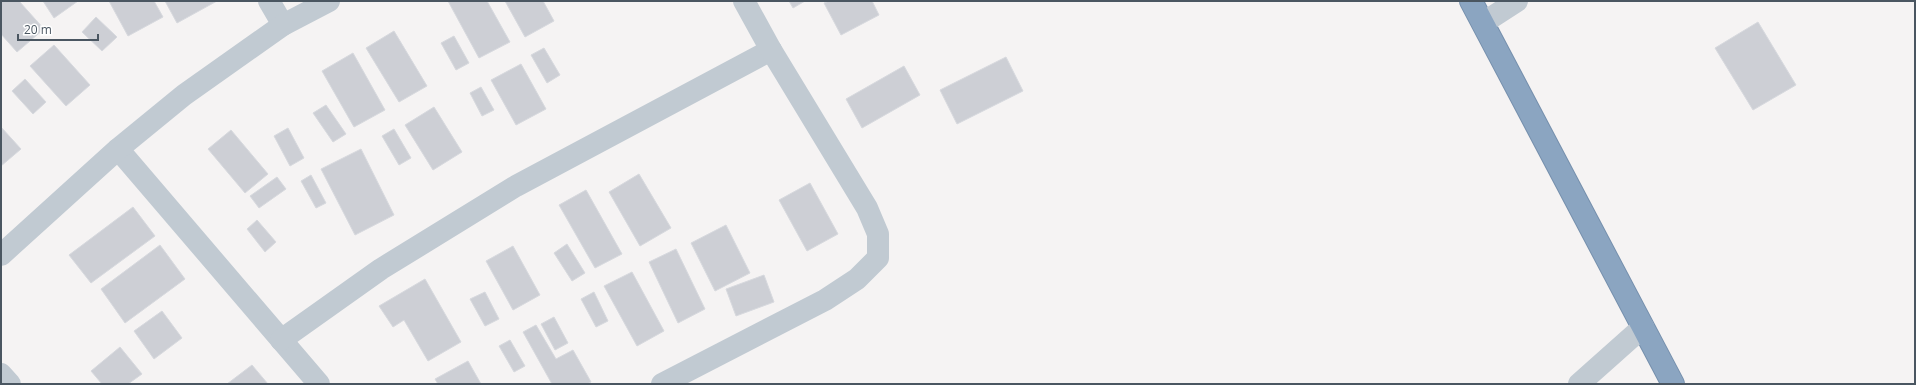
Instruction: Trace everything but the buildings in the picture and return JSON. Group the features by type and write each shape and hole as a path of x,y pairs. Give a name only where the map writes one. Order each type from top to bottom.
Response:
{"highway":[{"path":"1471,1 1673,384"}],"street":[{"path":"269,1 283,25"},
{"path":"1,255 118,149 184,95 283,25 329,1"},
{"path":"662,384 825,300 857,279 878,258 878,234 867,208 771,50 744,1"},
{"path":"1483,23 1517,1"},
{"path":"281,340 381,269 516,186 771,50"},
{"path":"118,149 319,384"},
{"path":"1578,384 1643,327"},
{"path":"1,374 10,384"}]}
